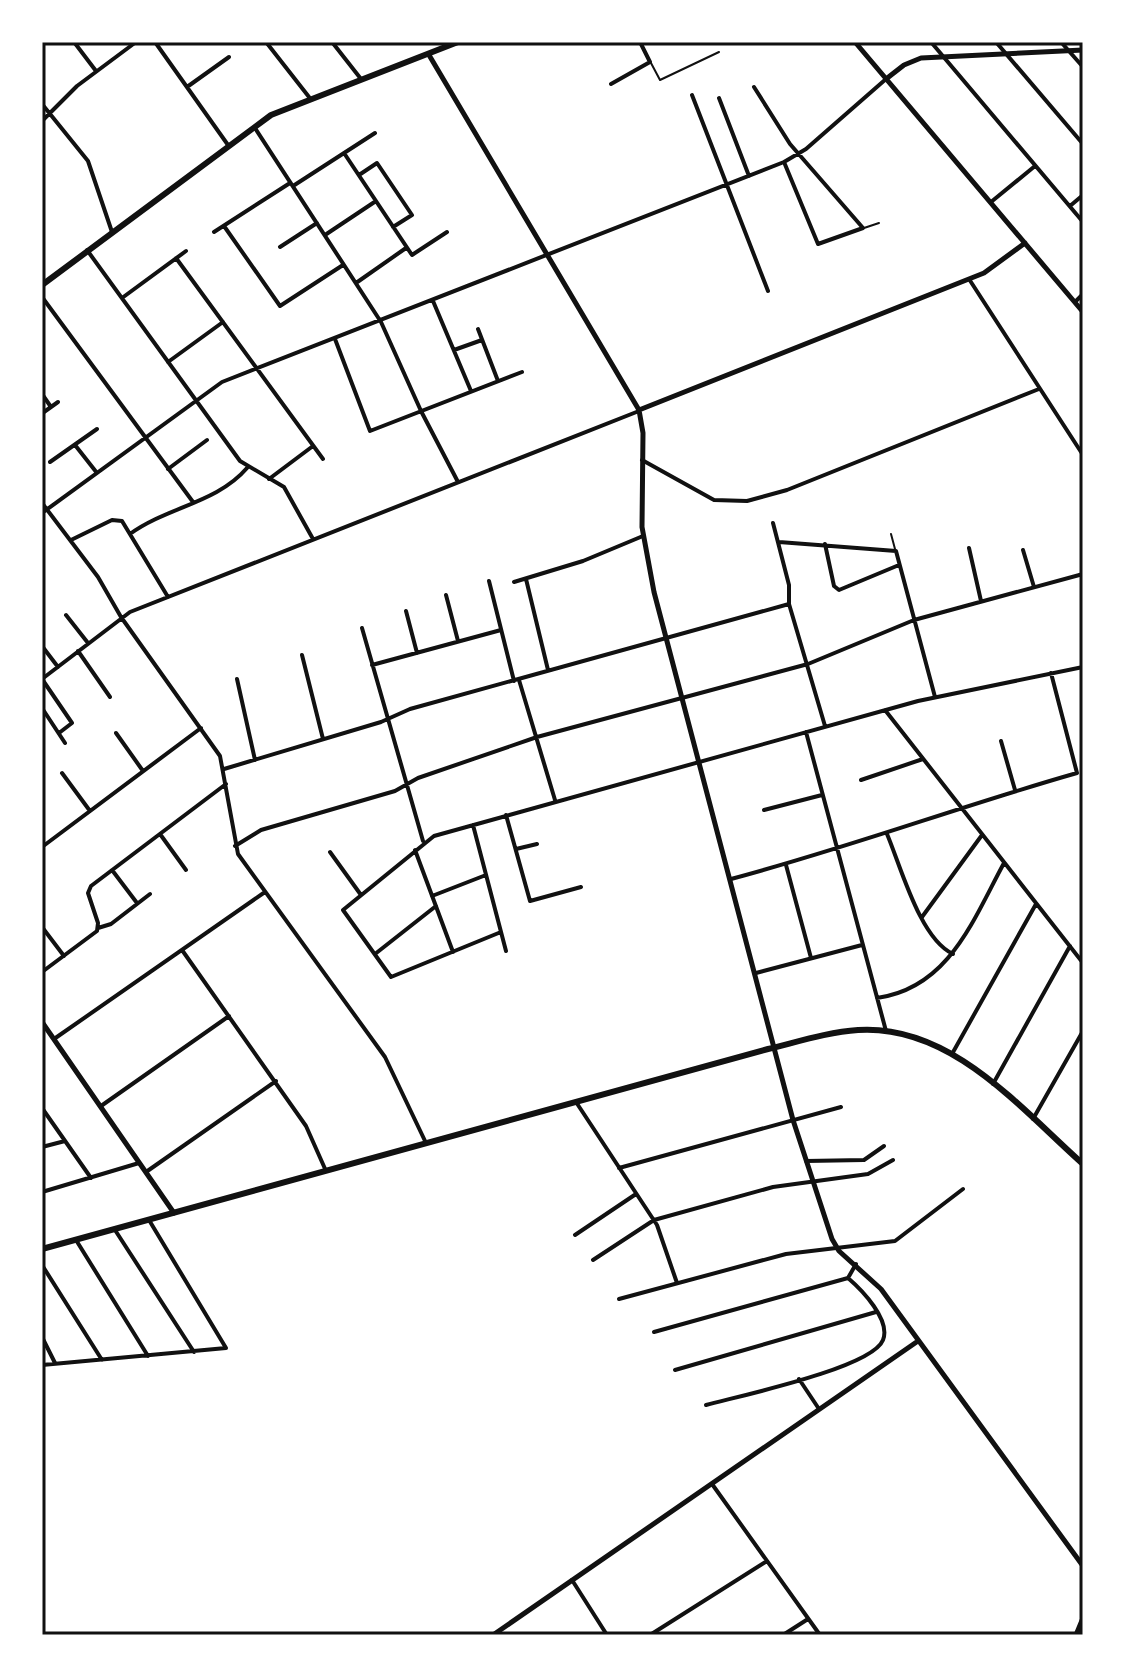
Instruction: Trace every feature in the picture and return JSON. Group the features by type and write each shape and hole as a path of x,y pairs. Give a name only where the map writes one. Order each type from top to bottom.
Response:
{"main road":[{"path":"42,285 254,126 309,97 458,42"},
{"path":"42,1249 776,1047 846,1031 886,1031 922,1039 952,1054 993,1085 1083,1164"}],"street":[{"path":"74,42 96,71"},
{"path":"42,121 96,71 136,42"},
{"path":"155,42 228,145"},
{"path":"266,42 309,97"},
{"path":"332,42 361,79"},
{"path":"611,84 650,62 640,42"},
{"path":"855,42 1083,312"},
{"path":"931,42 1083,222"},
{"path":"996,42 1083,144"},
{"path":"1061,42 1083,67"},
{"path":"44,511 216,385 784,162 799,154 910,62 943,57 1083,50"},
{"path":"429,55 639,410 643,426 643,536 666,637 793,1120 835,1247 881,1289 1083,1566"},
{"path":"187,87 229,57"},
{"path":"754,87 799,154 863,228 818,244 784,162"},
{"path":"692,95 768,291"},
{"path":"719,98 749,176"},
{"path":"42,104 88,161 112,232"},
{"path":"254,126 381,322 421,411 458,482"},
{"path":"214,232 375,133"},
{"path":"344,153 412,255 447,232"},
{"path":"359,175 377,163 412,215 393,227"},
{"path":"991,203 1035,166"},
{"path":"1070,206 1083,195"},
{"path":"325,235 376,201"},
{"path":"280,247 317,223"},
{"path":"224,226 280,306 344,265"},
{"path":"59,733 72,723 42,679 121,617 969,279 996,267 1025,243"},
{"path":"356,283 406,248"},
{"path":"87,250 247,468 286,490 313,539"},
{"path":"122,298 186,251"},
{"path":"176,258 323,459"},
{"path":"969,279 1083,455"},
{"path":"1075,302 1083,294"},
{"path":"42,297 193,502"},
{"path":"433,301 471,391"},
{"path":"168,362 223,322"},
{"path":"478,329 498,381"},
{"path":"335,339 370,431 522,372"},
{"path":"454,350 482,340"},
{"path":"642,460 714,500 747,501 787,490 1039,389"},
{"path":"42,394 51,407"},
{"path":"43,411 58,402"},
{"path":"50,462 97,429"},
{"path":"168,469 207,440"},
{"path":"75,445 97,473"},
{"path":"269,479 313,446"},
{"path":"130,534 152,519 219,491 247,468"},
{"path":"42,503 44,511 71,540 98,577 121,617 220,756 235,846 385,1057 426,1143"},
{"path":"71,540 115,519 122,521 168,597"},
{"path":"773,523 789,585 789,604 825,726"},
{"path":"514,582 643,536"},
{"path":"779,542 896,551 935,697"},
{"path":"825,544 834,586 839,590 899,565"},
{"path":"969,548 981,601"},
{"path":"1023,550 1034,587"},
{"path":"235,846 261,830 406,785 537,737 808,664 914,620 1083,574"},
{"path":"526,579 549,671"},
{"path":"489,581 501,630 556,801"},
{"path":"446,595 458,641"},
{"path":"224,769 517,680 789,604"},
{"path":"406,611 417,653"},
{"path":"66,615 88,643"},
{"path":"362,628 423,842"},
{"path":"372,665 501,630"},
{"path":"42,646 58,667"},
{"path":"78,651 110,697"},
{"path":"302,655 323,739"},
{"path":"501,932 391,977 343,910 423,842 473,825 935,697 1083,667"},
{"path":"731,879 837,851 960,806 1077,773 1051,673"},
{"path":"237,679 255,760"},
{"path":"42,708 65,743"},
{"path":"885,710 1083,963"},
{"path":"42,847 201,728"},
{"path":"806,732 886,1031"},
{"path":"116,733 143,771"},
{"path":"1001,741 1015,790"},
{"path":"861,780 923,759"},
{"path":"62,773 90,811"},
{"path":"98,928 88,891 226,784"},
{"path":"764,810 822,795"},
{"path":"506,815 530,901 581,887"},
{"path":"473,825 506,951"},
{"path":"160,834 186,870"},
{"path":"887,834 922,918 936,943 953,954"},
{"path":"922,918 982,835"},
{"path":"516,849 537,844"},
{"path":"415,850 453,952"},
{"path":"330,852 361,895"},
{"path":"877,998 906,992 939,970 953,954 1004,863"},
{"path":"786,865 811,958"},
{"path":"112,870 137,904"},
{"path":"432,896 486,875"},
{"path":"54,1039 265,892"},
{"path":"42,972 98,928 108,926 150,894"},
{"path":"952,1054 1036,904"},
{"path":"375,954 436,906"},
{"path":"42,927 64,956"},
{"path":"756,973 862,945"},
{"path":"993,1085 1070,946"},
{"path":"182,950 306,1126 326,1171"},
{"path":"101,1106 229,1016"},
{"path":"42,1022 174,1213"},
{"path":"1032,1120 1083,1031"},
{"path":"146,1172 276,1081"},
{"path":"576,1102 654,1220 677,1283"},
{"path":"619,1168 841,1107"},
{"path":"42,1108 91,1178"},
{"path":"42,1147 65,1141"},
{"path":"806,1161 864,1160 884,1146"},
{"path":"593,1260 654,1220 812,1180 868,1174 893,1160"},
{"path":"42,1192 140,1163"},
{"path":"619,1299 786,1254 898,1240 963,1189"},
{"path":"575,1235 636,1194"},
{"path":"42,1365 227,1347 149,1220"},
{"path":"115,1230 194,1352"},
{"path":"76,1240 148,1356"},
{"path":"654,1332 848,1278 856,1264"},
{"path":"42,1265 102,1360"},
{"path":"706,1405 854,1364 879,1346 885,1329 876,1312 848,1278"},
{"path":"675,1370 876,1312"},
{"path":"42,1337 54,1355 55,1364"},
{"path":"493,1635 918,1341"},
{"path":"799,1379 819,1409"},
{"path":"712,1484 820,1635"},
{"path":"650,1635 767,1561"},
{"path":"572,1580 607,1635"},
{"path":"1076,1635 1083,1618"},
{"path":"783,1635 809,1619"}],"lane":[{"path":"650,62 660,80 719,52"},
{"path":"863,228 879,223"},
{"path":"891,534 896,551"}]}
